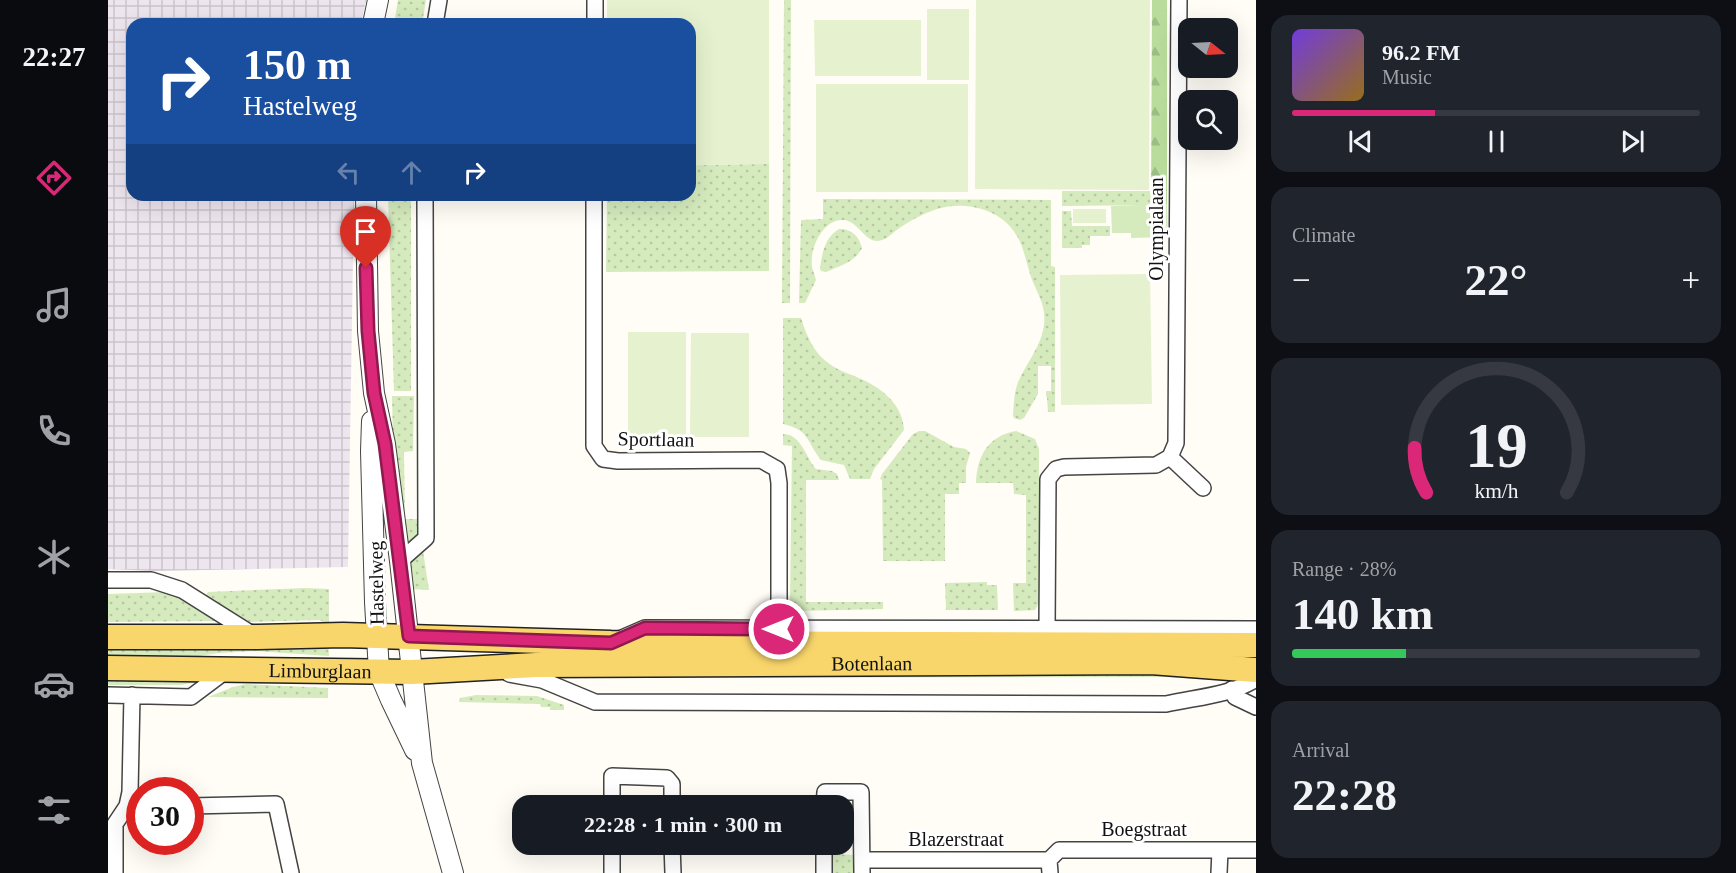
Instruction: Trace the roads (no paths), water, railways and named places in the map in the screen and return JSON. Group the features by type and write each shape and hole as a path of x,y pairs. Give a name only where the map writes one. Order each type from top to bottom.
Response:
{"main road":[{"name":"Limburglaan","path":"108,637 409,636"},
{"name":"Botenlaan","path":"409,636 611,643 1256,645"},
{"name":"Botenlaan","path":"412,672 536,665 1151,662 1256,670"},
{"name":"Limburglaan","path":"108,668 412,672"}],"street":[{"path":"374,18 378,0"},
{"path":"436,18 439,0"},
{"path":"595,0 595,18"},
{"name":"Olympialaan","path":"1170,458 1176,443 1179,0"},
{"name":"Hastelweg","path":"366,201 368,331 374,393 385,444 422,763 453,873"},
{"name":"Hastelweg","path":"400,561 426,538 425,201"},
{"name":"Sportlaan","path":"594,201 594,446 603,459 618,461 761,460 777,469 779,483 779,629"},
{"name":"Hastelweg","path":"374,393 371,451 379,672 422,763"},
{"path":"1047,629 1048,479 1056,469 1156,465 1170,458 1203,488"},
{"name":"Limburglaan","path":"108,580 151,580 182,590 258,637"},
{"name":"Botenlaan","path":"611,643 645,628 1256,629"},
{"name":"Botenlaan","path":"486,669 542,680 595,702 1166,704 1196,699 1232,689 1256,679"},
{"path":"108,695 191,697 227,670"},
{"path":"1232,689 1235,697 1256,707"},
{"path":"130,777 132,695"},
{"path":"612,795 612,776 667,778 672,784 672,795"},
{"path":"825,795 825,792 861,792 862,867"},
{"path":"204,806 276,804 291,873"},
{"path":"115,873 115,825 120,814 126,810"},
{"name":"Boegstraat","path":"1050,867 1059,850 1256,850"},
{"path":"1220,850 1220,873"},
{"path":"612,855 612,873"},
{"path":"672,855 673,873"},
{"path":"824,855 824,873"},
{"name":"Blazerstraat","path":"862,867 1050,867"}]}
